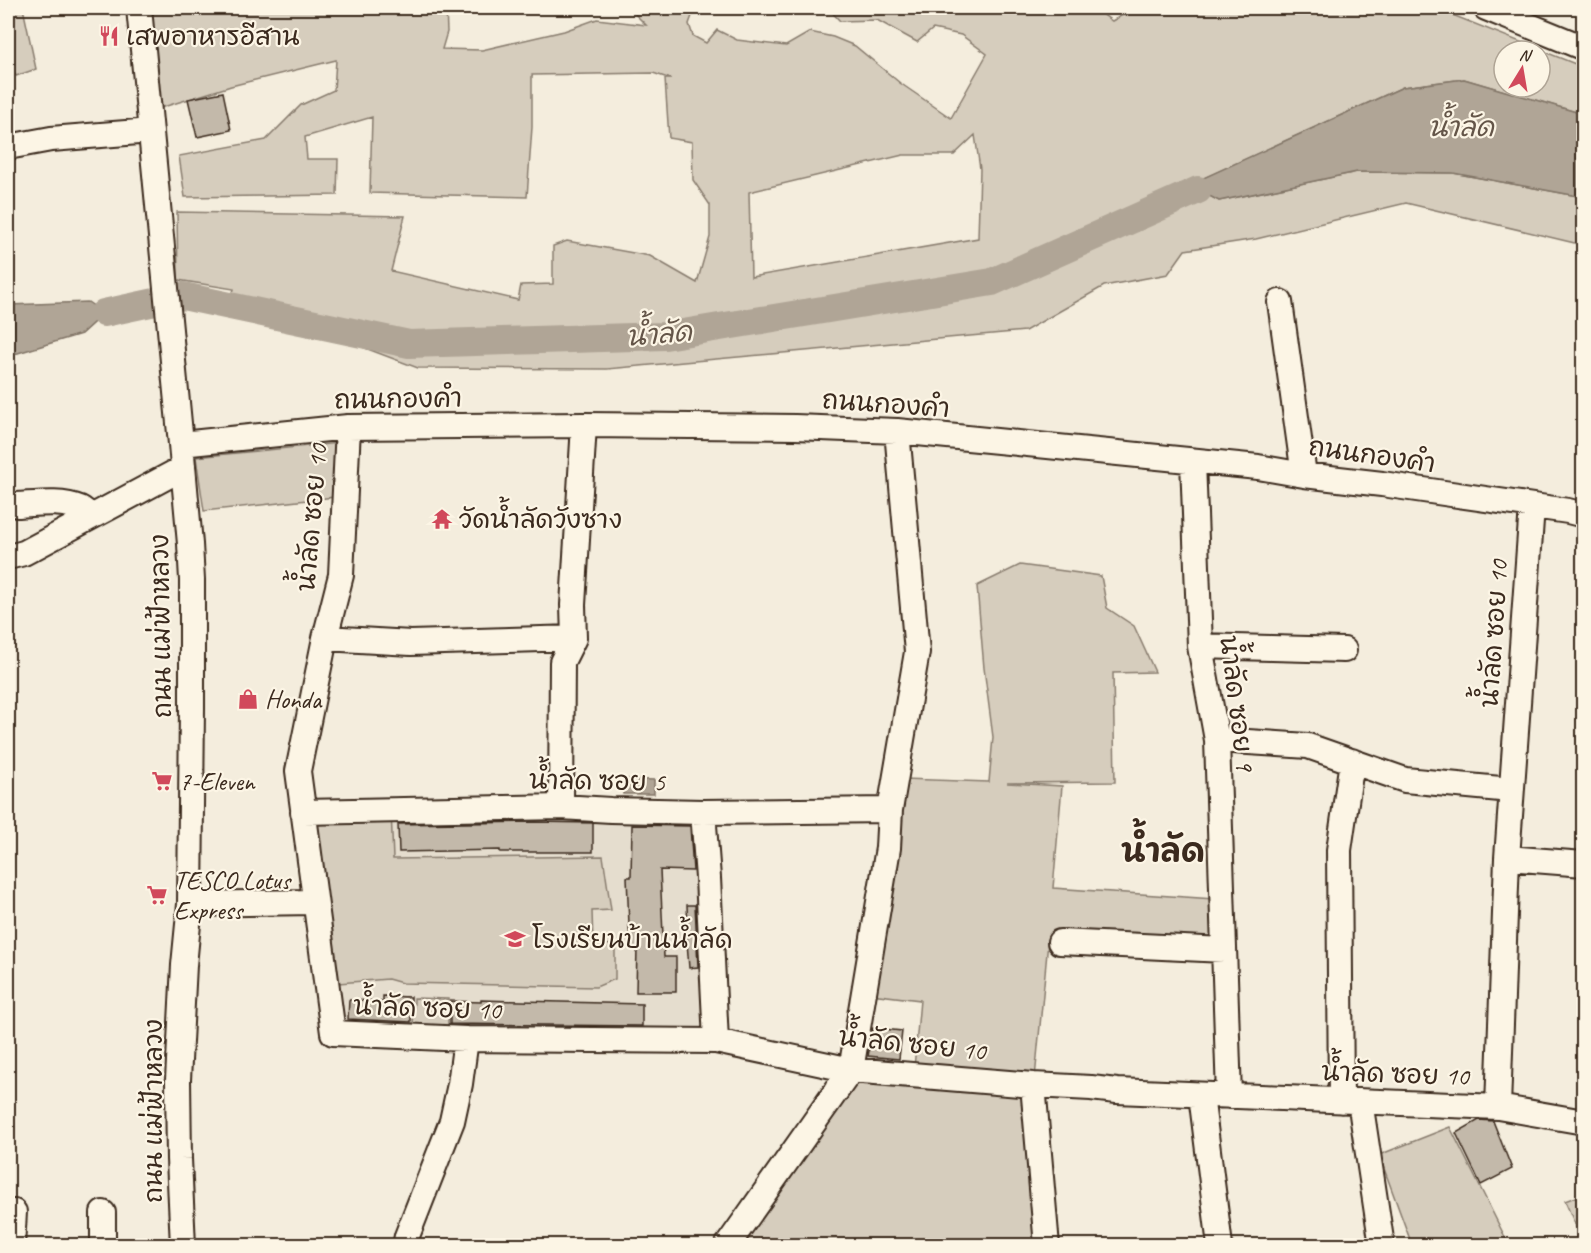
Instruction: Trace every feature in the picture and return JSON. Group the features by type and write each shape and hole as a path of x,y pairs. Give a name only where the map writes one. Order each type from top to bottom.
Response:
{"street":[{"name":"ถนน แม่ฟ้าหลวง","path":"139,8 190,544 192,608 189,904 178,1080 183,1245"},
{"path":"1486,8 1582,43"},
{"path":"8,147 51,138 151,131"},
{"path":"1280,302 1304,475"},
{"path":"561,807 562,662 574,638 573,604 584,425"},
{"name":"ถนนกองคำ","path":"181,444 348,427 584,425 795,427 897,431 1258,467 1584,515"},
{"name":"น้ำลัด ซอย 10","path":"348,427 341,575 325,639 298,771 333,1033 466,1039 716,1041 851,1070 1117,1091 1498,1107 1510,790 1532,506"},
{"path":"727,1245 851,1070 888,849 890,810 916,651 897,431"},
{"name":"น้ำลัด ซอย 9","path":"1193,461 1200,646 1217,740 1229,1096"},
{"path":"8,557 24,553 183,468"},
{"path":"17,505 42,503 65,505 80,508 91,517"},
{"path":"325,639 411,644 574,638"},
{"path":"1200,646 1344,650"},
{"path":"1217,740 1308,746 1406,780 1510,790"},
{"path":"1352,761 1339,850 1351,1101 1382,1245"},
{"name":"น้ำลัด ซอย 5","path":"303,812 561,807 703,812 890,810"},
{"path":"703,812 716,1041"},
{"path":"1507,858 1584,864"},
{"path":"189,904 315,902"},
{"path":"1060,942 1224,950"},
{"path":"405,1245 452,1121 466,1039"},
{"path":"1033,1085 1047,1245"},
{"path":"1201,1095 1220,1245"},
{"path":"1498,1107 1584,1122"},
{"path":"12,1245 14,1212"},
{"path":"103,1213 103,1245"}],"shaded area":[{"path":"8,8 23,8 36,69 16,76 8,59"},
{"path":"148,8 446,8 447,32 442,49 482,50 564,31 597,19 646,25 629,8 708,8 693,13 689,24 693,36 706,43 717,30 737,40 786,46 810,32 833,37 855,46 900,83 951,118 987,54 961,35 933,29 917,42 877,20 840,21 828,8 1094,8 1112,21 1135,8 1435,8 1513,39 1492,39 1492,87 1464,79 1403,87 1189,185 1219,201 1357,172 1453,173 1583,197 1583,245 1406,203 1256,239 1185,250 1168,274 1104,286 1025,331 607,369 418,368 325,333 227,314 234,289 178,280 177,212 405,216 391,271 518,300 521,285 553,284 553,246 567,241 650,256 697,283 710,237 710,205 693,180 692,142 669,138 665,79 671,79 653,73 532,75 532,127 527,197 370,193 372,117 305,137 307,159 338,159 337,195 185,197 179,156 266,140 301,105 334,90 336,60 231,86 160,108","holes":["975,135 980,169 978,238 751,277 749,192 903,155 954,155"]},
{"path":"1552,55 1583,67 1583,114 1532,99 1552,99"},
{"path":"339,443 344,496 204,511 196,457"},
{"path":"1020,565 1101,576 1107,608 1134,626 1155,672 1113,673 1115,782 1007,783 1062,786 1053,888 1214,899 1217,950 1048,942 1035,1078 914,1068 920,1000 871,994 904,779 989,782 993,737 977,586"},
{"path":"391,810 393,859 603,856 611,910 592,911 593,944 615,945 615,979 596,987 402,983 388,979 326,984 303,812"},
{"name":"โรงเรียนบ้านน้ำลัด","path":"303,812 703,812 716,1041 333,1033"},
{"path":"414,998 448,999 448,1031 413,1030"},
{"path":"852,1078 1027,1092 1041,1245 742,1246"},
{"path":"1450,1127 1509,1245 1412,1245 1379,1155"},
{"path":"1583,1194 1583,1243 1565,1201"}],"water":[{"name":"น้ำลัด","path":"1464,79 1492,87 1492,99 1532,99 1583,114 1583,197 1453,173 1357,172 1219,201 1188,185 1403,87"},
{"path":"88,302 104,313 81,334 8,356 8,305"},
{"path":"623,779 654,780 654,794 623,794"}],"building":[{"path":"223,92 231,130 197,137 188,99"},
{"path":"593,823 593,852 500,852 500,850 399,852 398,824"},
{"path":"632,825 690,826 693,871 660,870 664,957 676,957 676,992 636,992 637,948 630,948 627,877 631,877"},
{"path":"687,905 695,905 698,967 689,968 686,929 688,929"},
{"path":"383,996 411,997 411,1022 348,1019 349,1000 383,1001"},
{"path":"481,1000 642,1004 642,1026 450,1024 450,1001 481,1002"},
{"path":"873,1028 902,1031 899,1059 868,1056"},
{"path":"1479,1120 1493,1121 1512,1169 1481,1185 1456,1133"}],"waterway":[{"name":"น้ำลัด","path":"104,313 183,296 409,344 665,336 992,282 1198,190"}],"place":[{"name":"เสพอาหารอีสาน","path":"109,36"},
{"name":"วัดน้ำลัดวังซาง","path":"442,519"},
{"name":"Honda","path":"248,699"},
{"name":"7-Eleven","path":"162,781"},
{"name":"TESCO Lotus Express","path":"157,895"},
{"name":"โรงเรียนบ้านน้ำลัด","path":"515,939"}],"district":[{"name":"น้ำลัด","path":"1163,851"}]}
